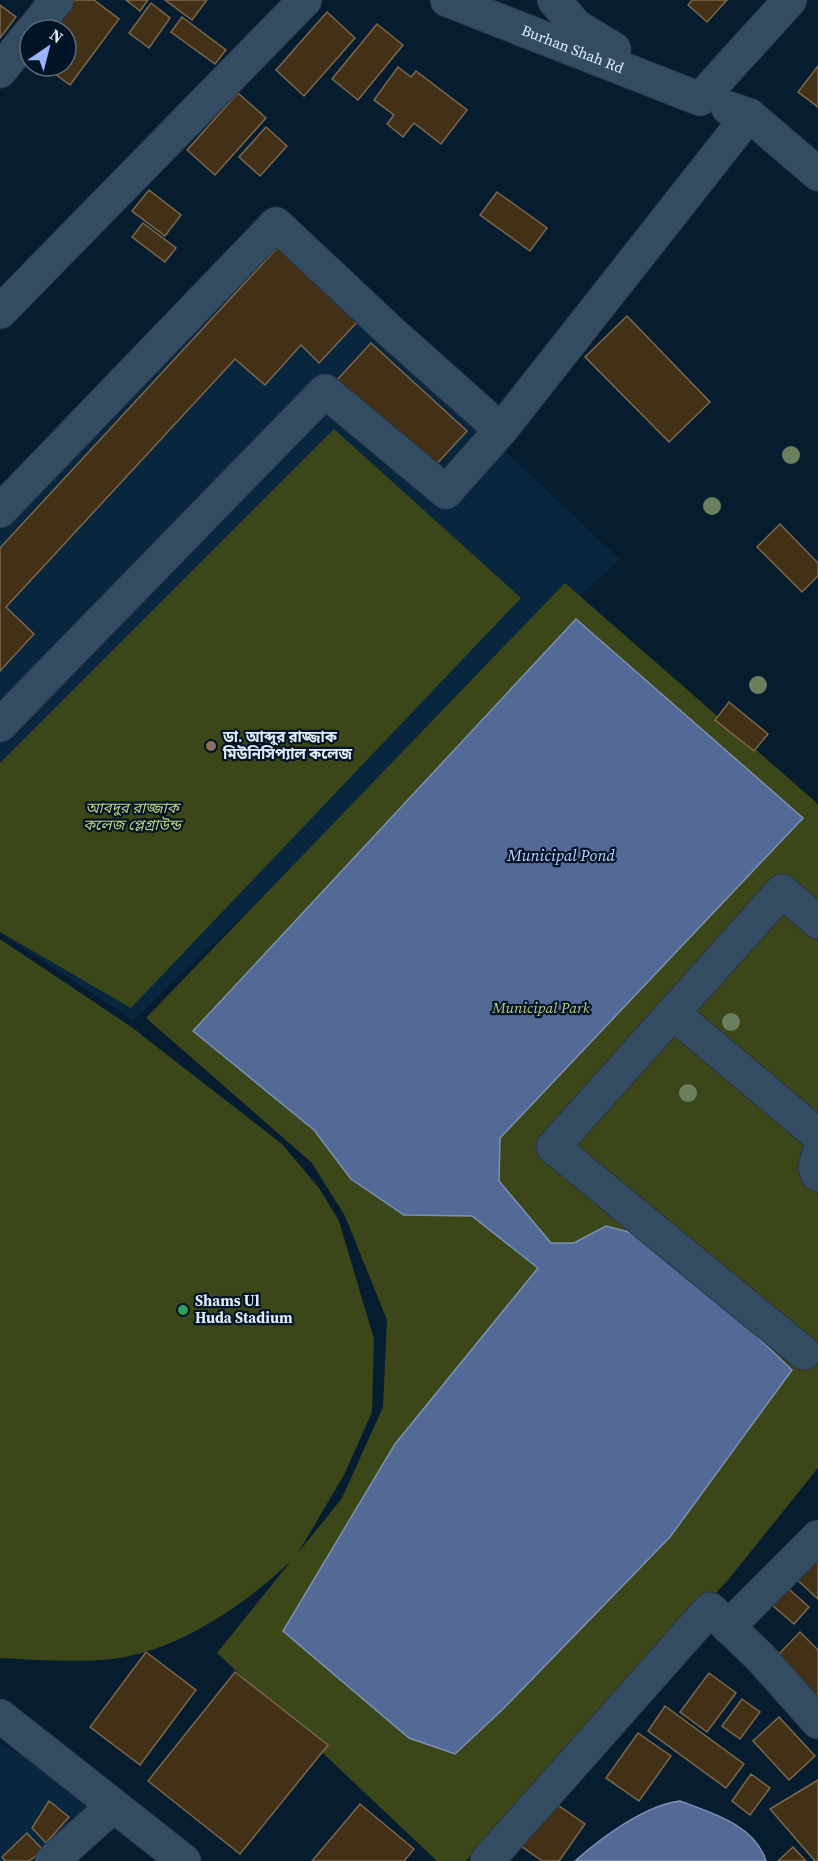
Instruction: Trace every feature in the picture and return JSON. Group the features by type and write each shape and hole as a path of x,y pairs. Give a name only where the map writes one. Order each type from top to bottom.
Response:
{"street":[{"path":"42,18 57,0"},
{"path":"0,312 305,0"},
{"name":"Burhan Shah Rd","path":"447,0 700,99"},
{"path":"554,0 576,26 700,99 749,115 818,174"},
{"path":"700,99 790,0"},
{"path":"0,71 18,48"},
{"path":"0,725 325,391 446,492 501,430 749,115"},
{"path":"0,511 276,224 390,331 501,430"},
{"path":"804,1353 553,1147 782,891 818,922"},
{"path":"673,1012 818,1135"},
{"path":"818,1155 815,1168 818,1175"},
{"path":"728,1627 818,1537"},
{"path":"487,1861 710,1609 760,1657 818,1722"},
{"path":"0,1716 177,1859"},
{"path":"52,1861 113,1806"}],"shaded area":[{"name":"ডা. আব্দুর রাজ্জাক মিউনিসিপ্যাল কলেজ","path":"277,235 619,559 133,1020 0,933 0,529"},
{"path":"0,1743 113,1806 48,1861 0,1861"}],"green space":[{"name":"আবদুর রাজ্জাক কলেজ প্লেগ্রাউন্ড","path":"334,429 521,598 131,1008 0,932 0,763"},
{"name":"Municipal Park","path":"565,583 818,804 818,1468 728,1580 466,1861 437,1861 217,1653 291,1561 228,1612 179,1639 154,1649 102,1660 0,1658 0,939 130,1026 282,1144 319,1188 339,1221 374,1339 372,1412 345,1473 298,1553 342,1498 383,1407 387,1320 345,1216 312,1163 146,1018"}],"water":[{"name":"Municipal Pond","path":"576,619 803,818 500,1138 499,1181 551,1243 574,1243 606,1226 655,1239 792,1370 670,1537 502,1710 455,1754 409,1738 283,1631 395,1444 538,1268 472,1216 404,1215 351,1179 314,1130 193,1031"},
{"path":"680,1801 718,1816 742,1829 752,1838 766,1861 575,1861 597,1842 638,1816 652,1809"}],"building":[{"path":"55,0 94,0 119,19 78,74 78,18 42,18"},
{"path":"126,0 148,0 140,11"},
{"path":"165,0 207,0 192,20"},
{"path":"692,0 727,0 707,22 688,5"},
{"path":"151,3 170,18 149,48 129,33"},
{"path":"0,5 16,17 0,38"},
{"path":"327,12 355,38 304,96 276,70"},
{"path":"182,17 226,50 215,64 171,32"},
{"path":"377,24 403,45 358,100 332,79"},
{"path":"818,66 818,107 798,92"},
{"path":"398,67 411,77 416,71 467,110 441,144 414,123 403,137 387,124 394,115 374,100"},
{"path":"60,78 75,78 70,85"},
{"path":"238,93 266,118 215,175 187,150"},
{"path":"266,127 287,146 260,176 239,157"},
{"path":"149,190 181,215 165,236 132,211"},
{"path":"497,192 547,228 530,251 480,215"},
{"path":"143,223 176,248 165,262 132,237"},
{"path":"279,246 359,320 319,363 301,345 265,385 235,359 6,607 34,634 0,671 0,548"},
{"path":"627,316 710,402 669,442 585,357"},
{"path":"371,343 467,431 432,469 336,381"},
{"path":"780,524 818,563 818,576 802,592 757,547"},
{"path":"729,702 768,734 754,751 715,720"},
{"path":"818,1552 818,1599 795,1578"},
{"path":"780,1581 809,1607 794,1624 765,1599"},
{"path":"800,1632 818,1650 818,1700 775,1658"},
{"path":"146,1652 196,1690 140,1765 90,1727"},
{"path":"235,1672 328,1745 240,1854 148,1781"},
{"path":"709,1673 736,1693 707,1732 680,1712"},
{"path":"742,1699 760,1712 740,1739 722,1726"},
{"path":"665,1706 744,1764 726,1788 648,1731"},
{"path":"779,1717 815,1756 789,1780 753,1741"},
{"path":"638,1733 671,1756 639,1801 606,1778"},
{"path":"751,1774 770,1788 750,1815 732,1801"},
{"path":"818,1780 818,1861 815,1861 770,1809"},
{"path":"49,1801 69,1817 46,1843 32,1828"},
{"path":"552,1801 585,1824 559,1861 542,1861 521,1846"},
{"path":"360,1804 414,1849 404,1861 312,1861"},
{"path":"27,1833 43,1850 29,1861 5,1861 2,1857"},
{"path":"793,1847 806,1861 778,1861"}],"place":[{"name":"ডা. আব্দুর রাজ্জাক মিউনিসিপ্যাল কলেজ","path":"211,746"},
{"name":"Shams Ul Huda Stadium","path":"183,1310"}]}
